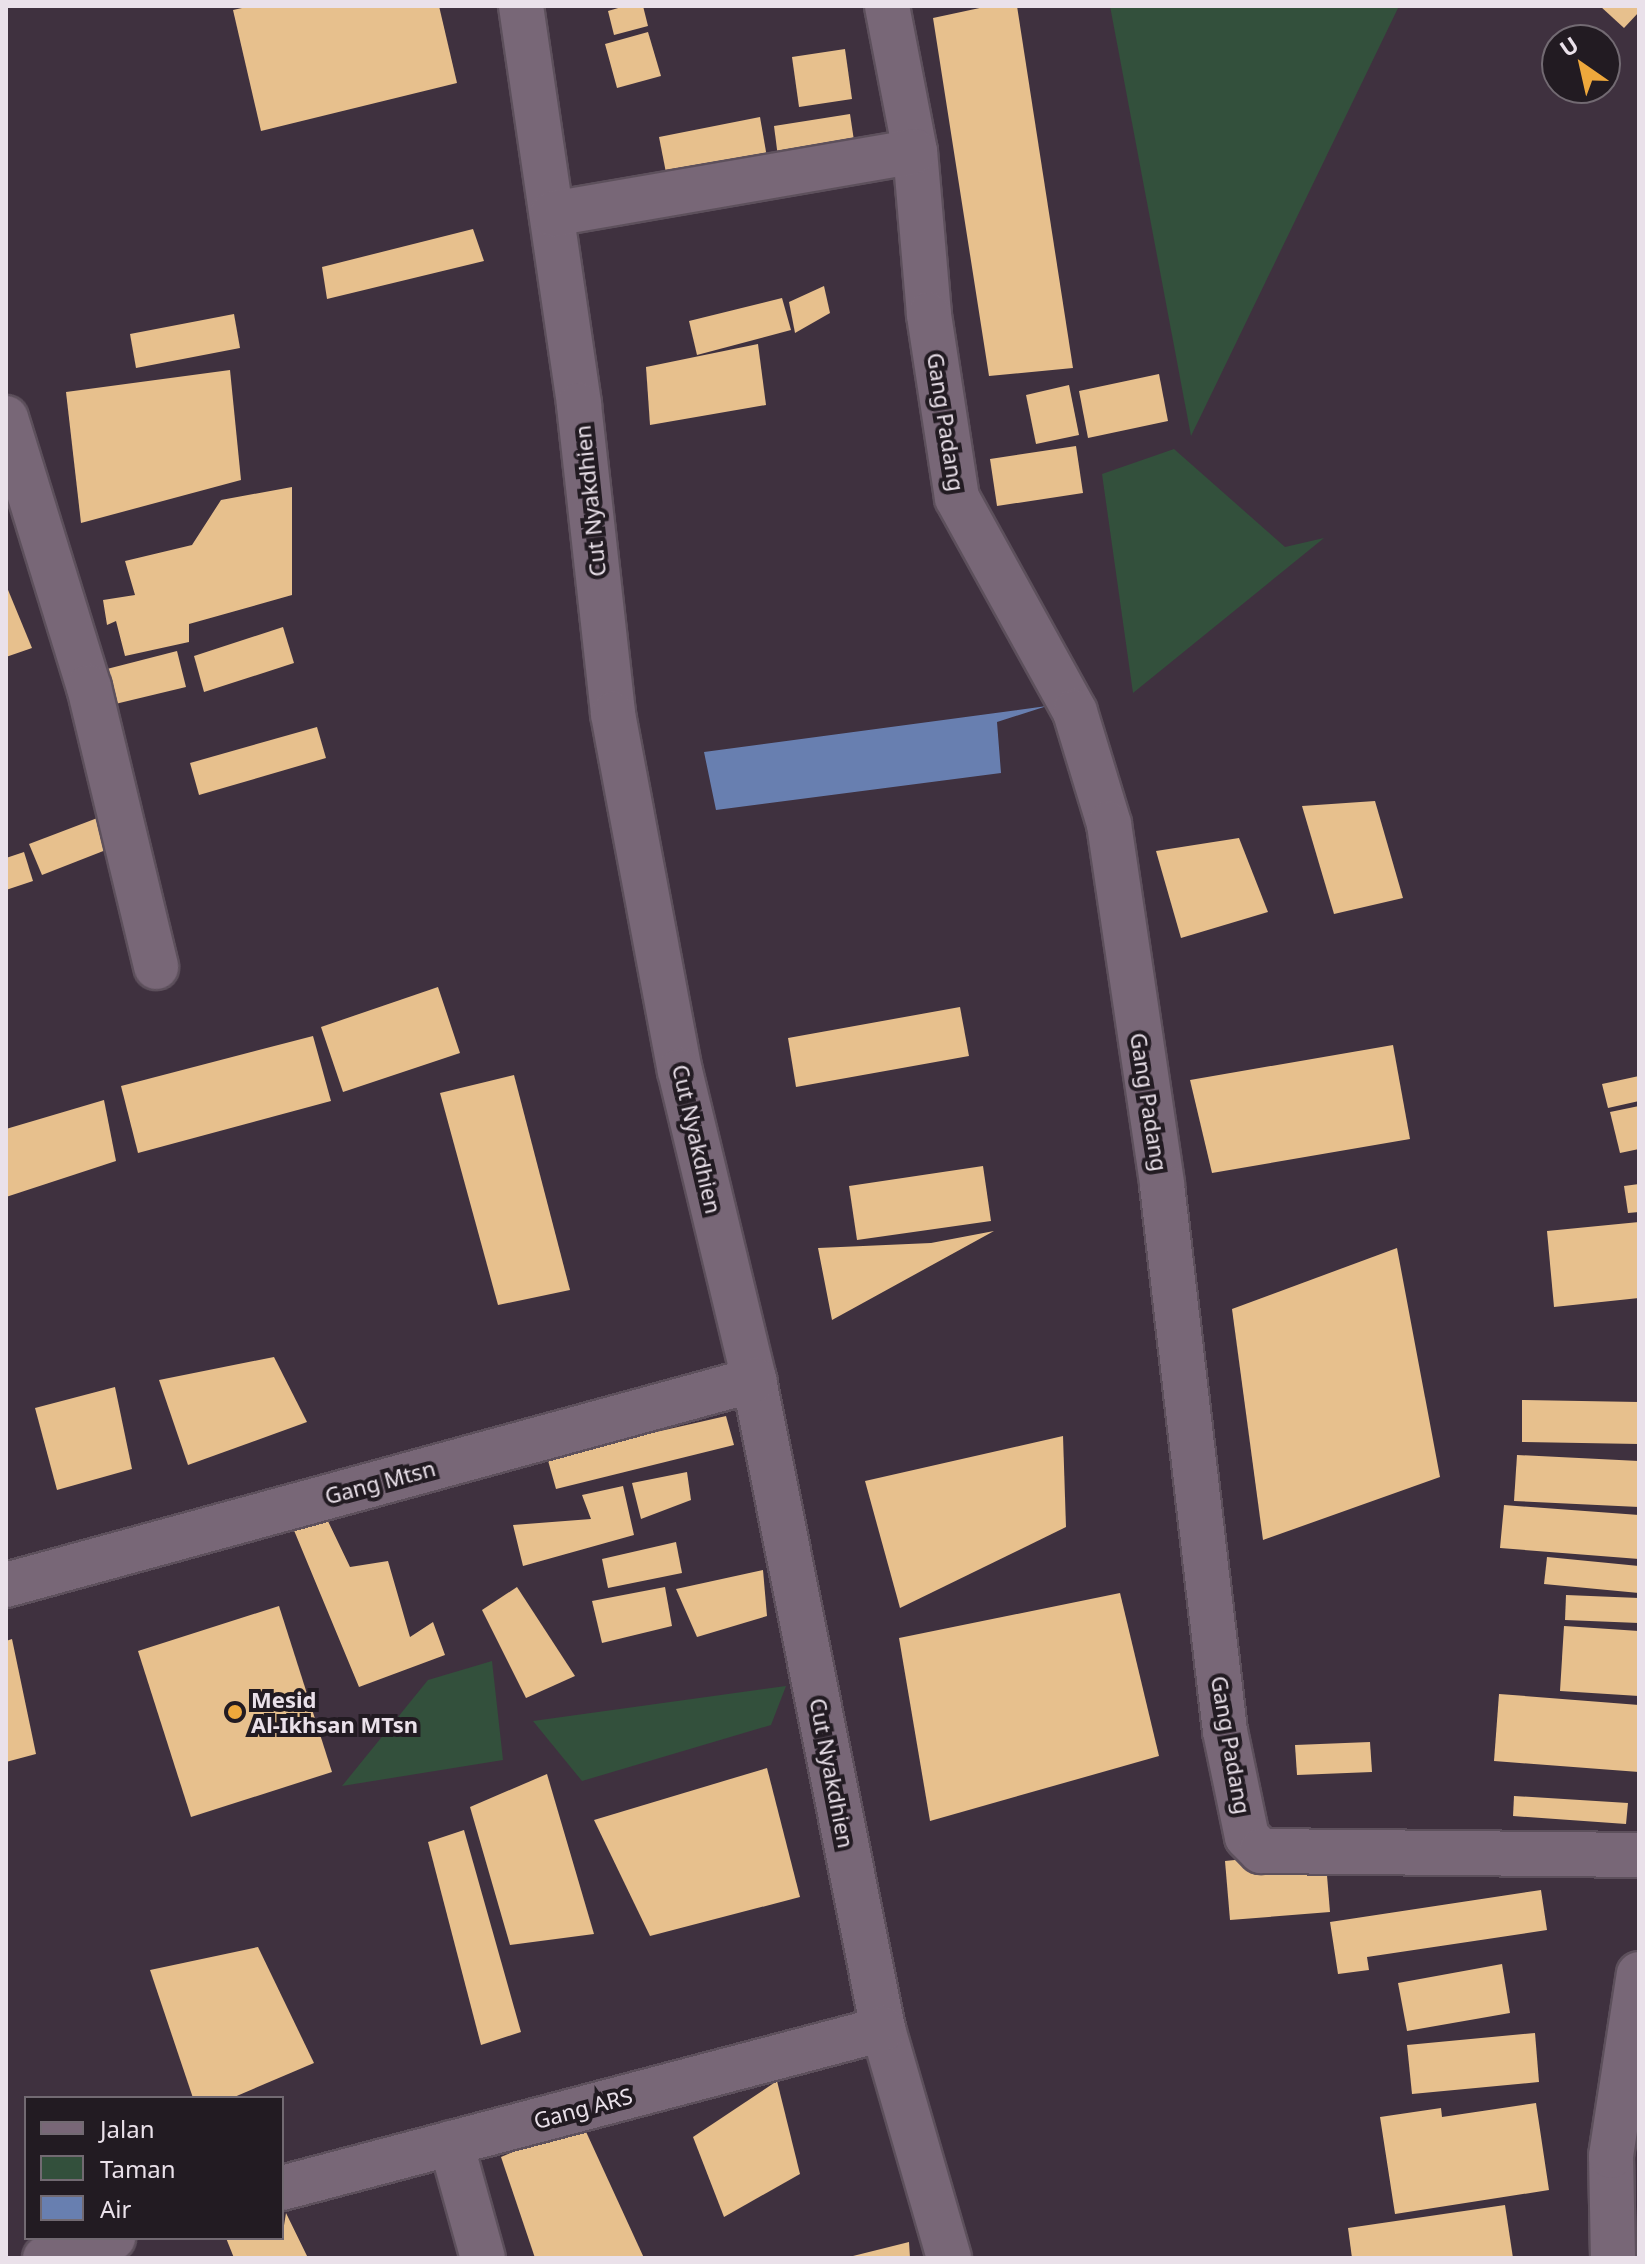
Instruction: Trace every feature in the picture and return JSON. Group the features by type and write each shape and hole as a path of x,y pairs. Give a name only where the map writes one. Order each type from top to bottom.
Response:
{"street":[{"name":"Cut Nyakdhien","path":"521,6 552,214 613,714 680,1071 754,1380 883,2029 949,2258"},
{"name":"Gang Padang","path":"887,6 915,151 929,315 957,498 1075,712 1109,824 1162,1185 1225,1731 1247,1837 1261,1851 1639,1855"},
{"path":"552,214 915,151"},
{"path":"6,418 94,702 156,967"},
{"name":"Gang Mtsn","path":"6,1585 754,1380"},
{"path":"1613,2258 1611,2156 1639,1974"},
{"name":"Gang ARS","path":"284,2187 883,2029"},
{"path":"451,2143 483,2258"},
{"path":"45,2258 106,2240"}],"green space":[{"path":"1110,6 1399,6 1191,436"},
{"path":"1174,449 1285,547 1324,538 1133,693 1102,474"},
{"path":"492,1661 503,1760 342,1786 428,1680"},
{"path":"786,1686 771,1725 582,1781 533,1721"}],"water":[{"path":"1047,706 997,722 1001,773 716,810 704,752"}],"building":[{"path":"251,6 439,6 457,83 261,131 233,10"},
{"path":"625,6 643,6 648,26 614,35 608,11"},
{"path":"989,6 1017,6 1073,368 989,376 933,18"},
{"path":"1600,6 1639,6 1639,12 1624,28"},
{"path":"648,32 661,76 617,88 605,44"},
{"path":"845,49 852,99 799,107 792,57"},
{"path":"850,114 856,154 779,165 774,126"},
{"path":"760,117 769,169 669,188 659,137"},
{"path":"473,229 484,261 327,299 322,267"},
{"path":"824,286 830,313 795,333 789,302"},
{"path":"782,298 791,330 697,355 689,321"},
{"path":"234,314 240,348 136,368 130,334"},
{"path":"758,344 766,405 650,425 646,367"},
{"path":"230,370 241,480 81,523 66,392"},
{"path":"1159,374 1168,421 1088,438 1079,391"},
{"path":"1069,385 1079,435 1036,444 1026,395"},
{"path":"1076,446 1083,493 997,506 990,459"},
{"path":"292,487 292,595 189,624 189,642 125,656 116,621 107,625 103,600 135,595 125,561 192,545 221,500"},
{"path":"6,585 32,648 6,657"},
{"path":"283,627 294,663 204,692 194,656"},
{"path":"177,651 186,687 111,705 103,670"},
{"path":"317,727 326,758 199,795 190,763"},
{"path":"1375,801 1403,898 1334,914 1302,806"},
{"path":"100,817 111,848 42,875 29,844"},
{"path":"1239,838 1268,912 1181,938 1156,851"},
{"path":"24,852 33,881 6,890 6,858"},
{"path":"438,987 460,1053 343,1092 321,1027"},
{"path":"960,1007 969,1056 796,1087 788,1038"},
{"path":"313,1036 331,1101 138,1153 121,1086"},
{"path":"1393,1045 1410,1139 1212,1173 1190,1080"},
{"path":"514,1075 570,1290 498,1305 440,1093"},
{"path":"1639,1076 1639,1101 1608,1108 1602,1084"},
{"path":"104,1100 116,1161 6,1197 6,1129"},
{"path":"1639,1106 1639,1149 1620,1153 1610,1112"},
{"path":"983,1166 991,1221 857,1240 849,1186"},
{"path":"1639,1184 1639,1212 1628,1213 1624,1186"},
{"path":"1639,1222 1639,1298 1554,1307 1547,1231"},
{"path":"994,1231 832,1320 818,1248 931,1243"},
{"path":"1397,1248 1440,1477 1263,1540 1232,1309"},
{"path":"274,1357 307,1422 188,1465 159,1380"},
{"path":"115,1387 132,1469 57,1490 35,1408"},
{"path":"1522,1400 1639,1402 1639,1444 1522,1442"},
{"path":"726,1416 734,1445 556,1489 547,1457"},
{"path":"1063,1436 1066,1527 900,1608 865,1481"},
{"path":"1517,1455 1639,1461 1639,1507 1514,1501"},
{"path":"687,1472 691,1500 641,1519 632,1483"},
{"path":"623,1486 634,1535 523,1566 513,1525 591,1519 582,1495"},
{"path":"1504,1505 1639,1515 1639,1559 1500,1548"},
{"path":"326,1517 350,1567 388,1561 410,1637 433,1622 445,1655 359,1687 293,1528"},
{"path":"676,1542 682,1573 608,1588 602,1559"},
{"path":"1547,1557 1639,1566 1639,1593 1544,1584"},
{"path":"763,1570 767,1616 697,1637 676,1589"},
{"path":"517,1587 575,1676 526,1698 482,1610"},
{"path":"665,1587 672,1626 602,1643 592,1601"},
{"path":"1120,1593 1159,1756 930,1821 899,1638"},
{"path":"1566,1595 1639,1598 1639,1623 1565,1620"},
{"name":"Mesid Al-Ikhsan MTsn","path":"279,1606 332,1772 191,1817 138,1651"},
{"path":"1564,1626 1639,1631 1639,1696 1560,1691"},
{"path":"12,1639 36,1754 6,1762 6,1641"},
{"path":"1499,1694 1639,1705 1639,1772 1494,1761"},
{"path":"1370,1742 1372,1772 1297,1775 1295,1745"},
{"path":"767,1768 800,1897 650,1936 594,1820"},
{"path":"547,1774 594,1934 510,1945 470,1807"},
{"path":"1514,1796 1628,1803 1626,1824 1513,1816"},
{"path":"464,1830 521,2032 481,2045 428,1842"},
{"path":"1325,1851 1330,1912 1230,1920 1225,1861"},
{"path":"1541,1890 1547,1930 1367,1957 1369,1970 1338,1974 1330,1922"},
{"path":"258,1947 314,2063 237,2096 192,2096 150,1970"},
{"path":"1502,1964 1510,2013 1407,2031 1398,1983"},
{"path":"1535,2033 1539,2082 1412,2094 1407,2045"},
{"path":"777,2081 800,2174 724,2217 693,2137"},
{"path":"1536,2103 1549,2190 1395,2214 1380,2117 1441,2108 1442,2117"},
{"path":"582,2123 644,2258 535,2258 501,2157"},
{"path":"1505,2205 1513,2258 1352,2258 1348,2228"},
{"path":"286,2213 308,2258 234,2258 227,2240 284,2240"},
{"path":"909,2242 910,2258 849,2258 849,2257"}],"place":[{"name":"Mesid Al-Ikhsan MTsn","path":"235,1712"}]}
